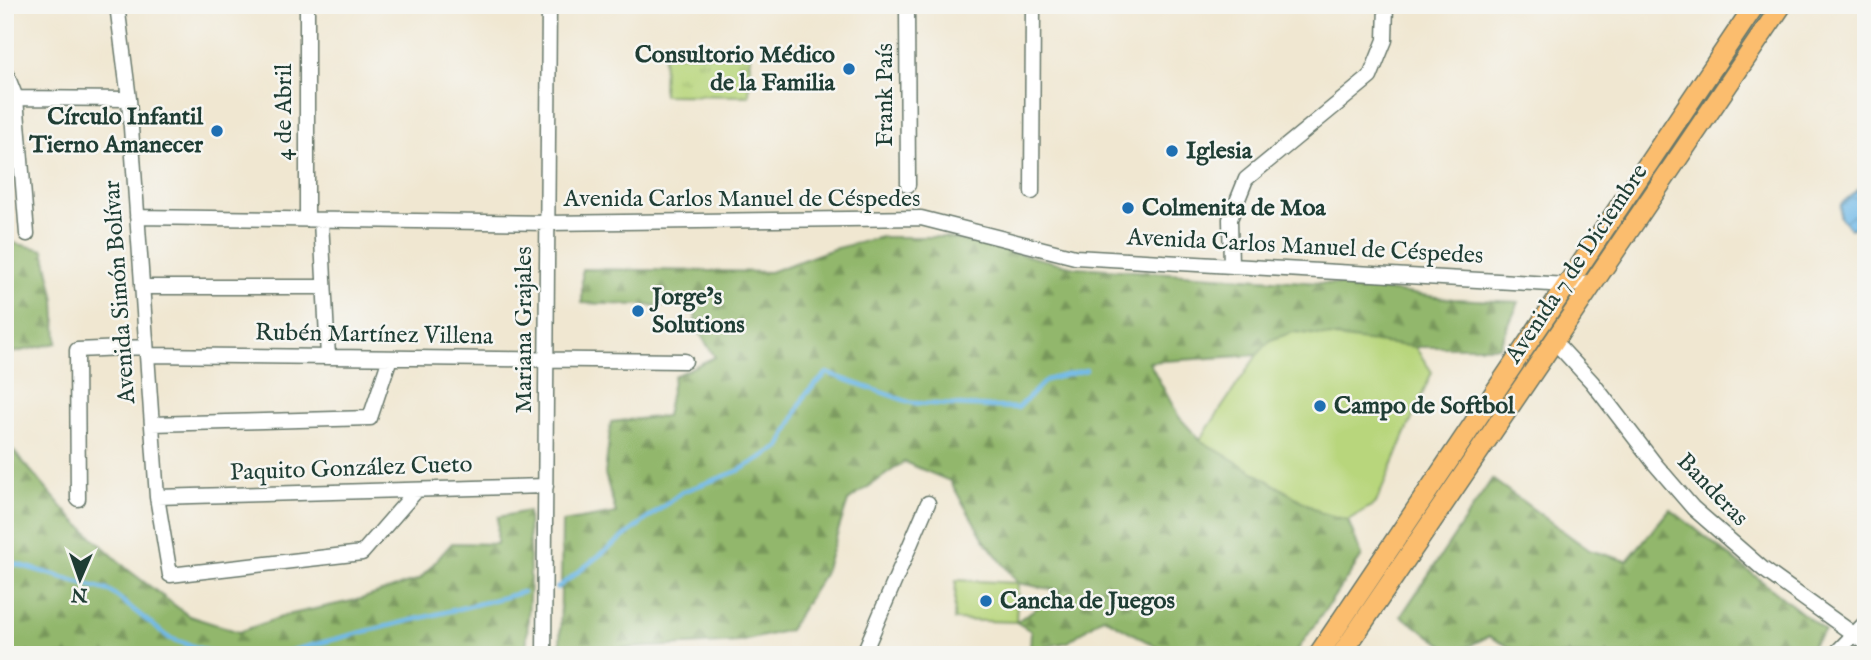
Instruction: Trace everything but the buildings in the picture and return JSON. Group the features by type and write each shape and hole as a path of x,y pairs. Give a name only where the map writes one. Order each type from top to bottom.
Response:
{"main road":[{"name":"Avenida 7 de Diciembre","path":"1318,655 1755,5"},
{"name":"Avenida 7 de Diciembre","path":"1341,655 1782,5"}],"street":[{"name":"Avenida Simón Bolívar","path":"117,5 129,99 157,497 170,575 362,553 417,489"},
{"name":"4 de Abril","path":"307,5 314,219 324,287 328,357"},
{"name":"Mariana Grajales","path":"544,655 549,5"},
{"name":"Frank País","path":"907,5 908,184"},
{"path":"1032,5 1032,192"},
{"path":"1231,266 1230,219 1246,179 1370,77 1385,40 1386,5"},
{"path":"5,70 16,98 27,234"},
{"path":"16,98 129,99"},
{"name":"Avenida Carlos Manuel de Céspedes","path":"137,216 548,223 921,218 1075,257 1567,285 1594,283"},
{"path":"142,287 324,287"},
{"name":"Banderas","path":"1554,341 1592,382 1655,464 1693,508 1763,569 1860,639"},
{"name":"Rubén Martínez Villena","path":"78,499 77,350 328,357 685,361"},
{"path":"152,424 370,418 390,358"},
{"name":"Paquito González Cueto","path":"157,497 546,486"},
{"path":"863,655 928,503"},
{"path":"1834,655 1860,639 1866,622"}],"green space":[{"path":"664,54 750,55 749,96 663,95"},
{"path":"882,237 947,237 1075,267 1335,284 1453,299 1519,302 1499,347 1415,347 1293,332 1271,340 1257,355 1149,362 1179,417 1200,440 1322,513 1348,520 1362,556 1294,655 1171,655 1103,617 1068,642 1030,650 1031,631 1016,622 1061,591 1018,583 985,541 950,481 904,462 848,501 824,574 789,630 739,642 560,652 562,522 616,513 605,474 611,422 666,416 674,376 715,357 695,326 696,307 582,303 582,269 770,272 833,249"},
{"path":"5,241 44,250 55,300 57,343 7,354 5,380"},
{"name":"Campo de Softbol","path":"1293,332 1415,347 1432,372 1376,503 1348,520 1322,513 1200,440 1257,355 1271,340"},
{"path":"5,441 69,515 127,569 189,616 239,632 287,615 361,599 420,579 452,543 497,544 498,517 528,511 530,579 526,655 5,655"},
{"path":"1492,479 1589,550 1627,561 1670,509 1825,631 1802,655 1524,655 1489,636 1455,653 1401,616"},
{"name":"Cancha de Juegos","path":"956,580 1018,583 1016,622 954,620"}],"water":[{"path":"1866,183 1866,225 1850,228 1840,217 1841,204"}],"waterway":[{"path":"557,588 682,492 738,471 780,447 805,395 827,373 912,403 1018,408 1046,380 1086,370"},
{"path":"5,557 9,562 110,591 169,638 218,655"},
{"path":"277,655 523,592"}],"place":[{"name":"Consultorio Médico de la Familia","path":"849,69"},
{"name":"Círculo Infantil Tierno Amanecer","path":"217,131"},
{"name":"Iglesia","path":"1172,151"},
{"name":"Colmenita de Moa","path":"1128,208"},
{"name":"Jorge’s Solutions","path":"638,311"},
{"name":"Campo de Softbol","path":"1320,406"},
{"name":"Cancha de Juegos","path":"986,601"}]}
